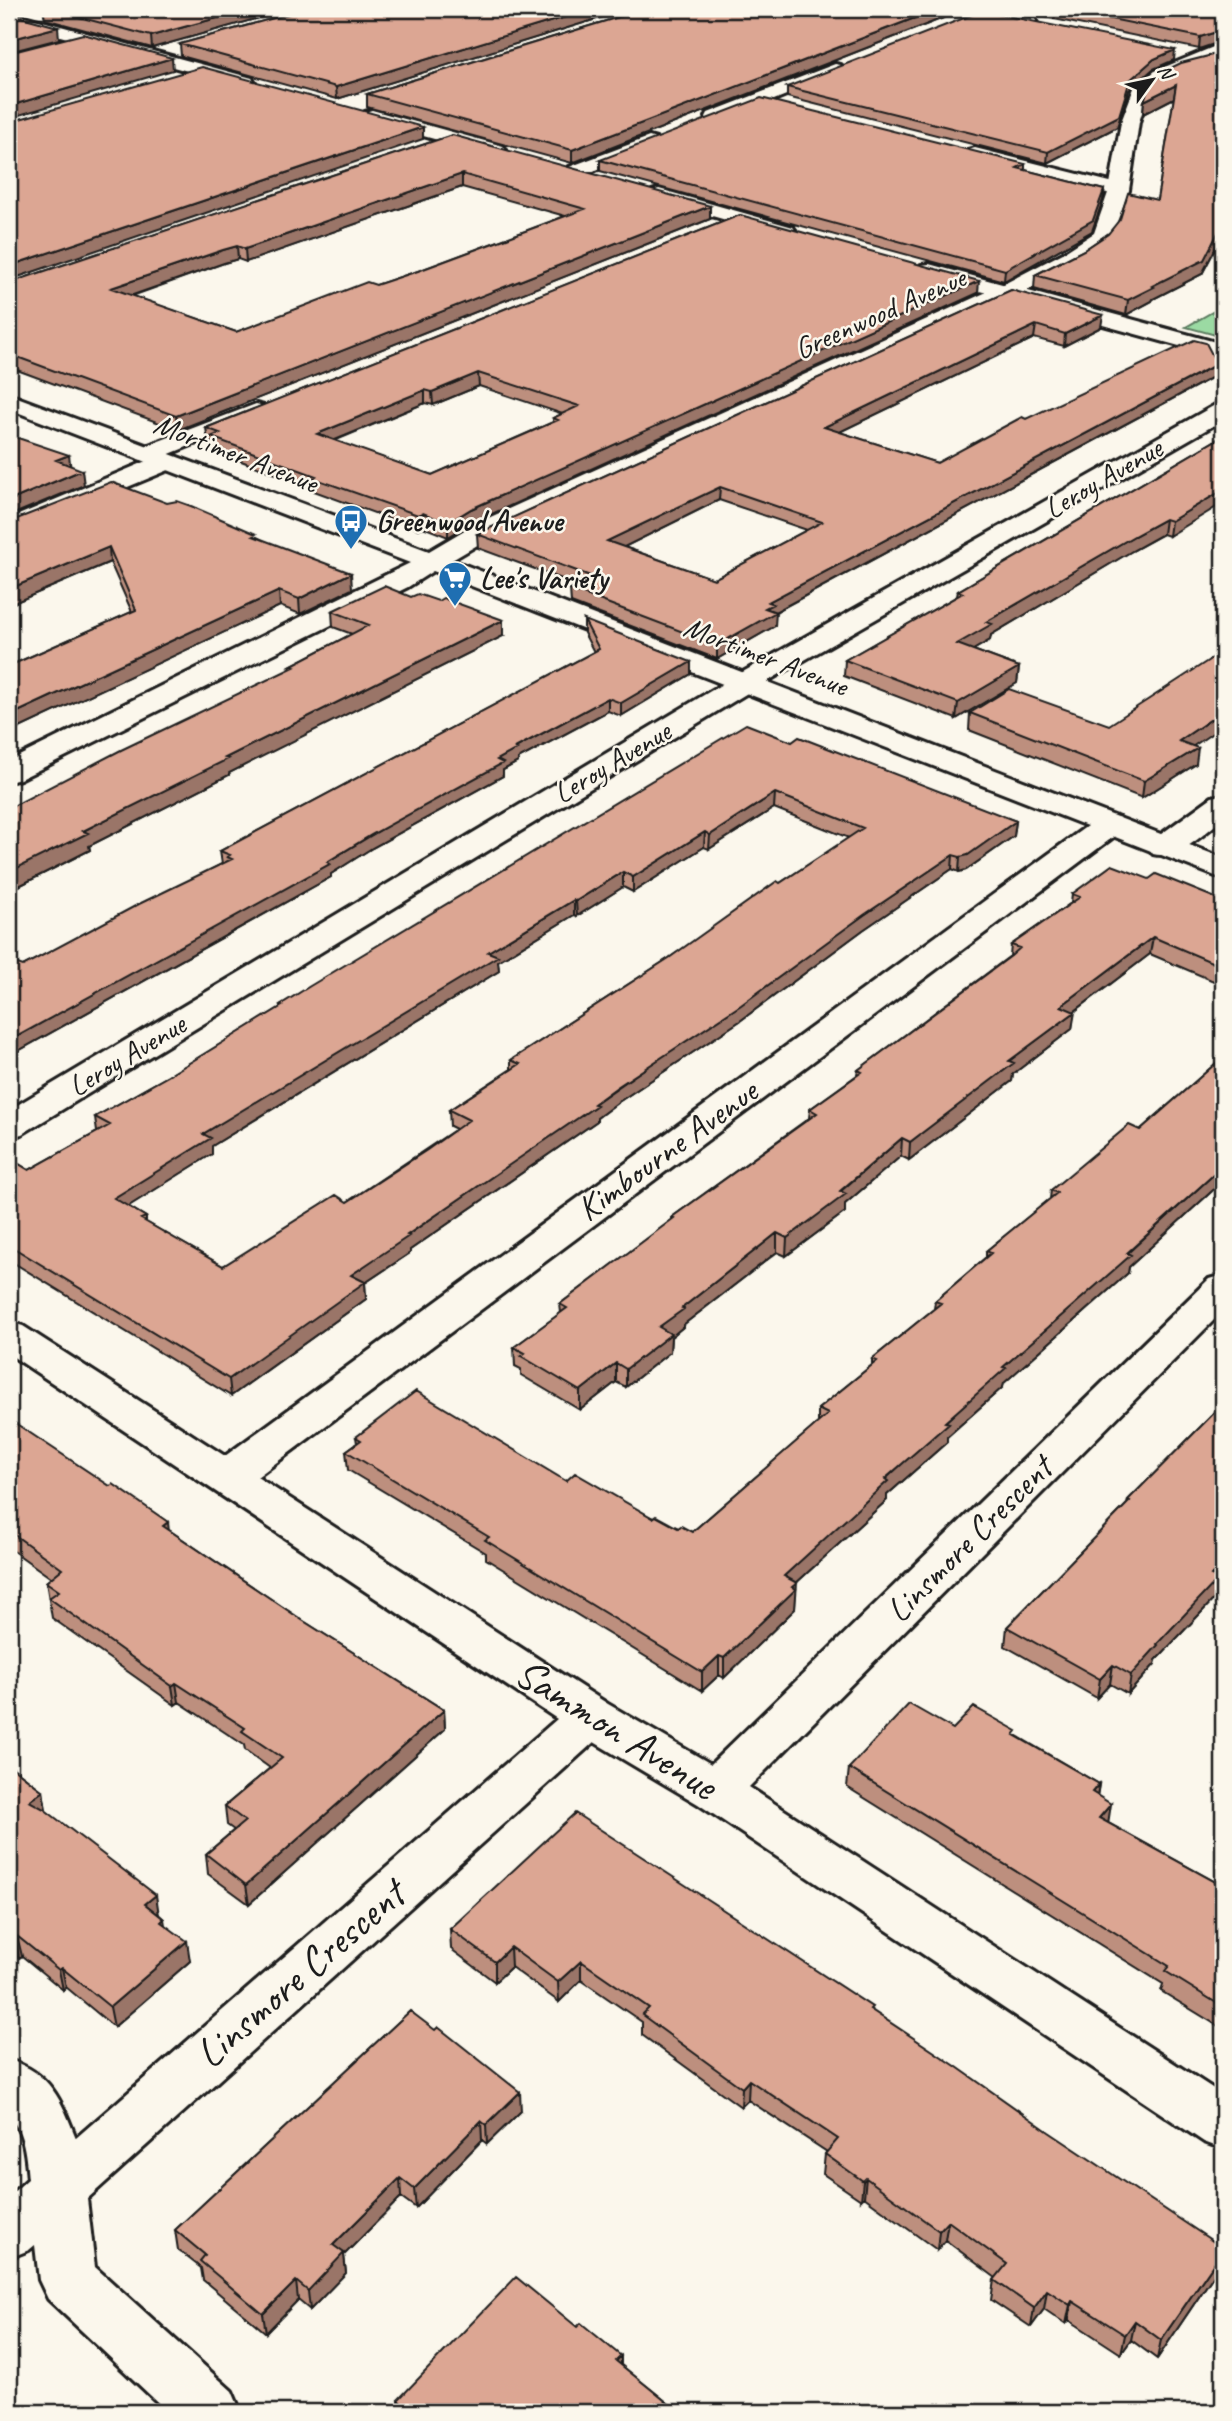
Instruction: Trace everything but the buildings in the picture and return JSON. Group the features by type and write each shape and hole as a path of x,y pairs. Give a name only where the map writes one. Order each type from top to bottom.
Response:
{"street":[{"path":"947,24 976,10 1045,26"},
{"path":"9,16 262,86"},
{"path":"153,56 183,47"},
{"name":"Greenwood Avenue","path":"9,773 433,562 482,531 1008,291 1071,258 1102,236 1119,190 1130,122 1140,92 1161,75 1223,48"},
{"path":"1170,51 1223,63"},
{"path":"698,123 847,64"},
{"path":"169,80 204,70"},
{"path":"760,99 794,108"},
{"path":"352,111 513,155"},
{"path":"576,171 661,138"},
{"path":"422,148 451,139"},
{"path":"954,148 1119,190"},
{"path":"551,165 613,182"},
{"path":"638,189 805,236"},
{"path":"700,233 738,218"},
{"path":"913,266 1223,351"},
{"name":"Mortimer Avenue","path":"9,401 433,562 1223,869"},
{"path":"9,528 275,403"},
{"name":"Leroy Avenue","path":"9,1126 744,683 1223,410"},
{"path":"1164,847 1223,804"},
{"name":"Kimbourne Avenue","path":"227,1477 1109,825"},
{"name":"Linsmore Crescent","path":"715,1790 1223,1288"},
{"name":"Sammon Avenue","path":"9,1335 591,1717 715,1790 1223,2125"},
{"name":"Linsmore Crescent","path":"9,2232 591,1717"},
{"path":"9,2083 37,2108 52,2152 68,2280 211,2412"}],"green space":[{"path":"1223,306 1223,337 1186,327"}],"place":[{"name":"Greenwood Avenue","path":"351,551"},
{"name":"Lee's Variety","path":"455,608"}]}
